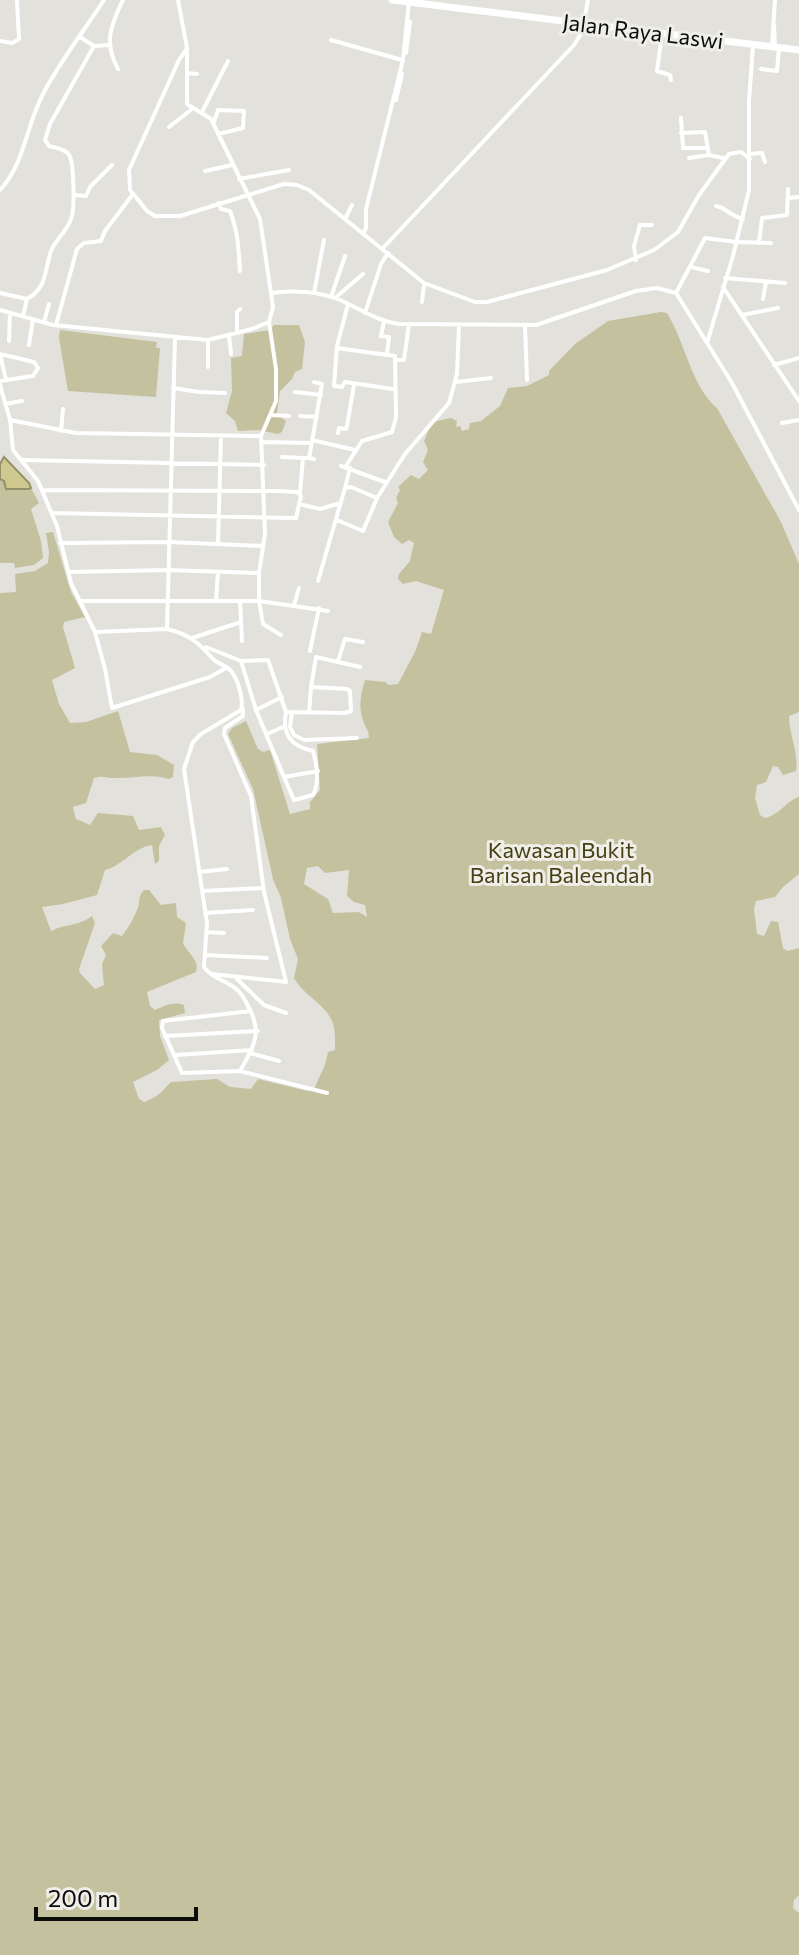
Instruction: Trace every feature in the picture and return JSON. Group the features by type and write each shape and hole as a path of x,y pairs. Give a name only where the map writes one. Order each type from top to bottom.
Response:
{"main road":[{"name":"Jalan Raya Laswi","path":"392,0 799,50"}],"street":[{"path":"0,41 12,43 19,39 17,0"},
{"path":"0,190 17,167 43,92 104,0"},
{"path":"118,69 110,54 110,45 112,25 123,0"},
{"path":"178,0 187,48 187,104 202,112 213,125 263,230 273,307 269,322 276,369 276,401 262,439 265,517 259,601 263,624 281,635"},
{"path":"383,248 574,45 585,24 588,0"},
{"path":"775,0 776,79"},
{"path":"363,234 366,209 404,59 408,1"},
{"path":"662,34 657,71 669,74 671,80"},
{"path":"80,37 94,46 110,45"},
{"path":"331,40 404,59"},
{"path":"707,343 749,190 749,101 753,45"},
{"path":"0,293 27,299 35,295 45,281 53,246 70,222 74,195 70,158 62,150 49,146 45,136 94,46"},
{"path":"187,48 132,159 128,184 147,211 165,217 180,216 219,203 250,198 284,184 297,185 309,190 424,283 475,302 487,302 587,276 636,260 678,232 699,195 729,154 741,152 750,156 762,153 765,162"},
{"path":"202,112 228,61"},
{"path":"761,69 777,71"},
{"path":"187,73 197,74"},
{"path":"169,127 192,109"},
{"path":"213,125 218,110 244,111 243,128 218,134"},
{"path":"681,118 683,148 708,148"},
{"path":"681,133 705,132 709,155"},
{"path":"689,158 709,155 724,158"},
{"path":"74,195 86,196 91,186 112,165"},
{"path":"205,171 232,165"},
{"path":"239,179 289,170"},
{"path":"759,243 762,218 787,215 788,189"},
{"path":"56,325 77,249 84,243 101,241 133,194"},
{"path":"788,198 799,197"},
{"path":"219,203 221,209 230,211 236,223 240,271"},
{"path":"345,219 352,205"},
{"path":"716,206 725,208 730,216 743,219"},
{"path":"636,260 634,246 640,225 652,225"},
{"path":"676,293 705,238 771,243"},
{"path":"314,293 324,240"},
{"path":"365,313 381,264 388,253"},
{"path":"335,298 345,256"},
{"path":"691,267 708,271"},
{"path":"335,298 363,274"},
{"path":"725,278 785,283"},
{"path":"763,299 766,282"},
{"path":"422,302 424,283"},
{"path":"723,287 799,401"},
{"path":"271,293 292,290 335,298 384,321 459,325 549,323 649,289 676,293 732,383 799,510"},
{"path":"23,316 27,299"},
{"path":"44,322 49,304"},
{"path":"348,304 337,348 334,386 342,387 345,382 393,389"},
{"path":"742,315 778,308"},
{"path":"237,333 237,312 240,309"},
{"path":"0,310 56,325 208,340 269,322"},
{"path":"9,341 10,313"},
{"path":"29,345 33,319"},
{"path":"384,321 381,336 389,337 387,354"},
{"path":"394,359 404,360 409,324"},
{"path":"337,520 363,531 385,482 441,414 456,382 459,325"},
{"path":"525,325 527,380"},
{"path":"229,335 231,354"},
{"path":"167,629 175,338"},
{"path":"208,340 208,367"},
{"path":"318,581 345,488 346,467 362,441 392,432 396,417 394,355 337,348"},
{"path":"2,382 36,375 38,365 0,354 2,382 13,450 43,490 52,513 68,572 95,632 112,708 210,677 226,668"},
{"path":"774,365 799,358"},
{"path":"456,382 491,378"},
{"path":"52,513 296,518 321,395 322,383 314,382"},
{"path":"338,433 339,428 346,429 347,426 354,385"},
{"path":"173,388 225,393"},
{"path":"295,392 321,395"},
{"path":"5,404 22,401"},
{"path":"61,431 63,409"},
{"path":"272,415 289,416"},
{"path":"300,416 317,417"},
{"path":"10,420 76,433 221,436 312,442 355,450"},
{"path":"782,423 799,420"},
{"path":"218,544 221,436"},
{"path":"282,457 309,459"},
{"path":"19,459 264,465"},
{"path":"346,467 385,482"},
{"path":"345,488 351,487 377,498"},
{"path":"43,490 278,491 300,494"},
{"path":"299,504 323,509 341,503"},
{"path":"60,543 169,542 263,546"},
{"path":"68,572 168,570 259,573"},
{"path":"216,601 218,572"},
{"path":"294,605 299,588"},
{"path":"80,601 259,601 328,611"},
{"path":"240,601 242,641"},
{"path":"310,651 319,608"},
{"path":"192,638 241,622"},
{"path":"95,632 167,629 241,661 268,660 289,712 291,731 304,740 357,738"},
{"path":"338,661 347,638 363,642"},
{"path":"204,646 214,660 233,673 243,707 243,716 225,728 224,734 251,796 263,888 286,982 210,974"},
{"path":"309,713 316,657 360,667"},
{"path":"241,661 256,710 294,800 306,799 316,791 318,771 313,751 298,747 287,735 284,727 289,712"},
{"path":"289,712 351,711 350,691 347,689 311,687"},
{"path":"256,710 283,697"},
{"path":"240,1071 258,1031 251,1011 237,989 210,974 204,967 205,913 184,769 193,742 243,707"},
{"path":"267,734 284,727"},
{"path":"284,777 318,771"},
{"path":"199,872 227,869"},
{"path":"202,891 263,888"},
{"path":"205,913 253,910"},
{"path":"206,932 224,933"},
{"path":"205,955 267,958"},
{"path":"235,977 264,1005 286,1013"},
{"path":"251,1011 163,1021 165,1036 184,1074 240,1071 327,1093"},
{"path":"165,1036 258,1031"},
{"path":"176,1055 251,1051 279,1061"}],"green space":[{"name":"Kawasan Bukit Barisan Baleendah","path":"667,313 701,389 717,408 781,522 799,564 799,712 789,716 796,771 783,775 778,767 773,766 766,782 757,785 755,798 760,815 765,818 799,797 799,874 775,897 756,901 754,909 757,934 764,936 771,921 778,922 783,948 787,951 799,948 799,1895 794,1900 793,1908 799,1913 799,1955 0,1955 0,593 16,592 15,574 35,571 48,563 46,533 53,532 71,592 85,617 64,622 75,668 52,680 59,704 70,723 86,722 118,711 130,752 157,755 174,765 173,777 169,779 148,776 94,778 86,803 73,807 76,819 90,825 98,813 133,816 139,830 161,827 165,835 159,846 159,861 155,864 152,845 145,847 105,870 97,895 42,907 51,931 92,916 95,923 79,969 95,989 104,985 102,964 106,955 101,946 113,933 122,936 136,913 144,890 149,890 161,905 176,903 177,917 186,923 183,943 197,968 196,972 147,992 150,1006 155,1010 169,1004 180,1004 184,1005 185,1013 159,1020 160,1036 169,1060 133,1082 139,1099 144,1102 154,1098 171,1082 217,1079 230,1087 251,1089 258,1079 314,1090 328,1052 335,1050 333,1025 327,1012 294,978 298,959 273,879 253,789 228,734 232,728 246,721 258,749 263,752 270,750 290,814 310,809 310,802 320,790 317,744 369,738 361,710 365,680 398,684 422,632 431,634 444,590 416,581 403,584 398,579 410,561 414,543 409,540 402,544 394,537 388,522 398,503 398,487 411,475 419,479 428,470 423,462 428,450 424,441 432,422 451,418 457,421 456,427 460,426 462,431 469,429 470,423 481,421 500,406 508,388 527,386 549,375 549,371 575,344 608,321","holes":["318,866 325,873 349,870 347,896 365,905 367,917 359,912 333,913 328,899 304,884 307,868"]},
{"path":"274,325 299,325 305,342 302,369 295,372 280,391 277,414 286,421 278,434 258,430 238,431 235,421 226,413 232,391 231,358 242,356 244,334 270,330"},
{"path":"60,330 157,342 156,348 160,348 156,397 68,391"},
{"path":"0,479 4,480 7,489 31,488 39,503 31,509 43,558 34,565 15,568 14,563 0,563"}],"shaded area":[{"path":"4,457 31,488 6,489 4,481 0,479 0,464"}]}
